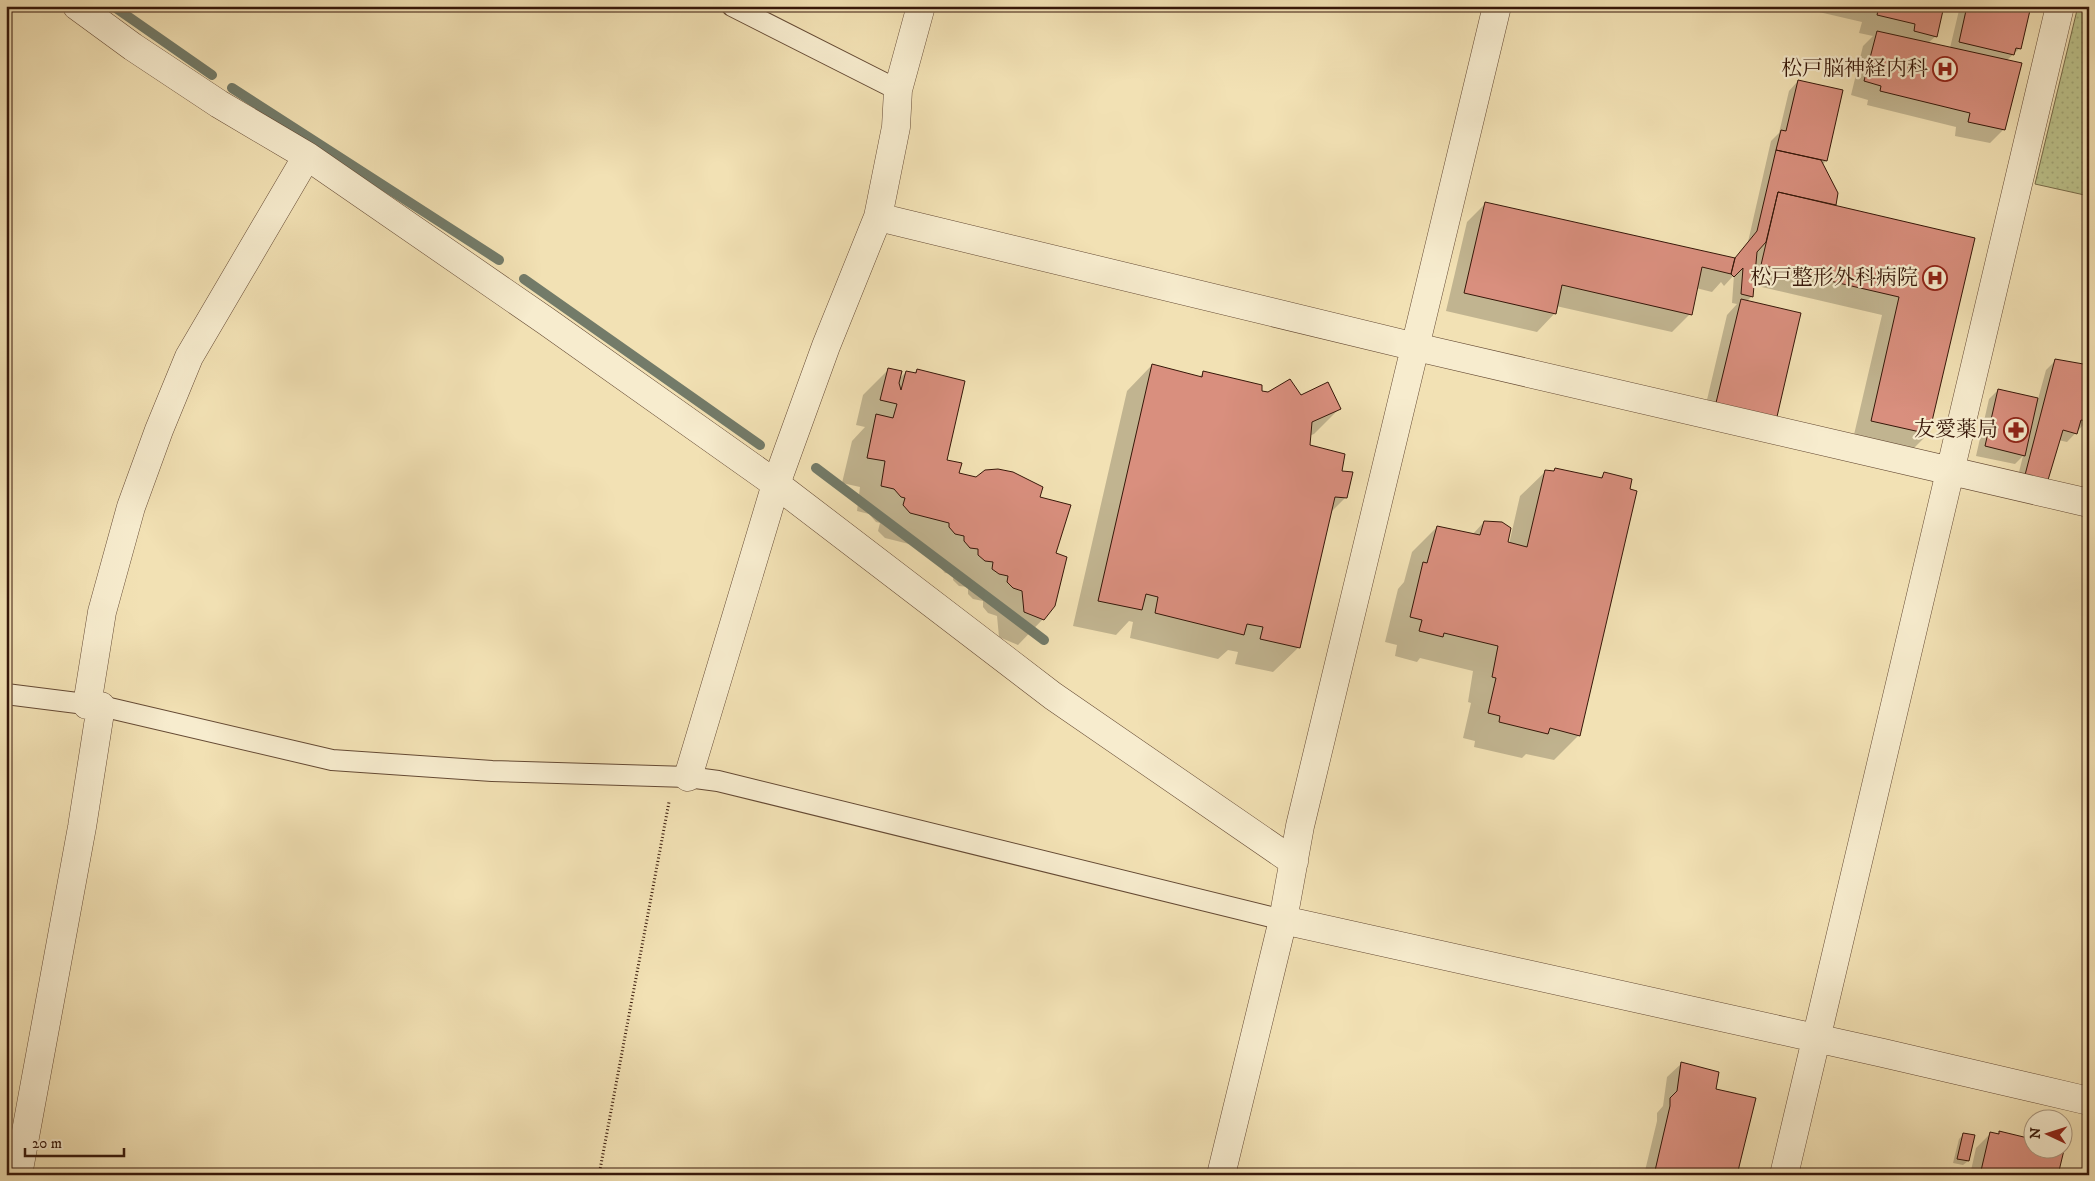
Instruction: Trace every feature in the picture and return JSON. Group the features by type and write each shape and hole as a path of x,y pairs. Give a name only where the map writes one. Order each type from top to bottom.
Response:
{"street":[{"path":"77,6 133,47 211,98 307,156 546,321 776,484 1053,696 1294,862"},
{"path":"688,777 776,484 826,346 878,216 896,127 898,90 921,6"},
{"path":"1221,1175 1283,920 1302,816 1416,347 1496,6"},
{"path":"1784,1175 2060,6"},
{"path":"18,1175 82,827 102,612 131,508 159,430 189,357 307,156"},
{"path":"878,216 1416,347 2089,503"},
{"path":"1283,920 2089,1101"}],"lane":[{"path":"732,6 898,90"},
{"path":"6,694 94,706 332,760 492,771 688,777 718,781 1283,920"}],"path":[{"path":"599,1175 671,793 688,777"}],"green space":[{"path":"2078,6 2089,6 2089,196 2035,184"}],"building":[{"path":"1879,6 1944,6 1937,37 1914,31 1915,24 1877,15"},
{"path":"1967,6 2031,6 2021,49 2016,48 2014,55 1959,42"},
{"path":"1877,31 2022,63 2005,130 1968,122 1970,113 1880,91 1881,86 1864,81"},
{"path":"1798,80 1843,90 1827,161 1776,150 1781,130 1786,131"},
{"path":"1776,150 1821,160 1838,193 1836,205 1778,192 1766,242 1757,252 1753,297 1741,294 1743,268 1734,277 1731,274 1735,258 1757,231"},
{"path":"1778,192 1975,238 1929,434 1871,421 1899,297 1761,265"},
{"path":"1485,202 1735,258 1731,274 1702,267 1692,315 1562,285 1556,314 1464,293"},
{"path":"1741,299 1801,313 1776,421 1715,407"},
{"path":"2055,359 2089,365 2089,418 2088,421 2081,420 2077,434 2063,430 2048,480 2025,475"},
{"path":"1152,364 1202,377 1203,371 1262,385 1262,391 1268,392 1290,379 1301,395 1328,382 1341,409 1312,422 1310,445 1345,454 1342,471 1353,472 1347,498 1335,497 1300,648 1260,639 1263,627 1247,624 1244,635 1155,613 1158,597 1146,594 1142,610 1098,601"},
{"path":"888,368 902,371 899,383 901,390 906,371 916,373 917,369 965,381 947,460 962,463 959,473 976,477 985,470 998,469 1013,472 1043,487 1040,497 1071,505 1056,553 1067,557 1055,606 1044,620 1024,612 1022,591 1013,588 1007,582 1008,576 999,574 992,569 993,562 985,561 978,555 978,549 970,548 964,541 964,536 955,534 949,527 949,523 910,513 903,505 905,498 901,497 894,489 881,486 885,461 867,458 876,414 893,418 897,404 880,400"},
{"path":"1998,389 2038,398 2025,456 1985,446"},
{"path":"1555,468 1602,478 1604,472 1632,479 1630,489 1637,491 1580,736 1550,728 1548,734 1499,722 1500,716 1488,713 1496,678 1492,677 1498,646 1444,633 1443,637 1419,631 1422,620 1410,617 1423,562 1427,563 1437,526 1480,535 1484,521 1502,522 1511,528 1508,542 1527,547 1545,470 1554,471"},
{"path":"1681,1062 1719,1072 1716,1089 1756,1098 1737,1175 1654,1175 1670,1106 1670,1098 1677,1091"},
{"path":"1999,1131 2022,1137 2022,1158 2062,1158 2058,1175 1980,1175 1990,1132 1999,1134"},
{"path":"1963,1133 1975,1135 1969,1161 1957,1159"}],"waterway":[{"path":"113,6 212,75"},
{"path":"232,88 499,260"},
{"path":"524,279 760,445"},
{"path":"816,468 1044,640"}],"place":[{"name":"松戸脳神経内科","path":"1945,69"},
{"name":"松戸整形外科病院","path":"1935,278"},
{"name":"友愛薬局","path":"2016,430"}]}
